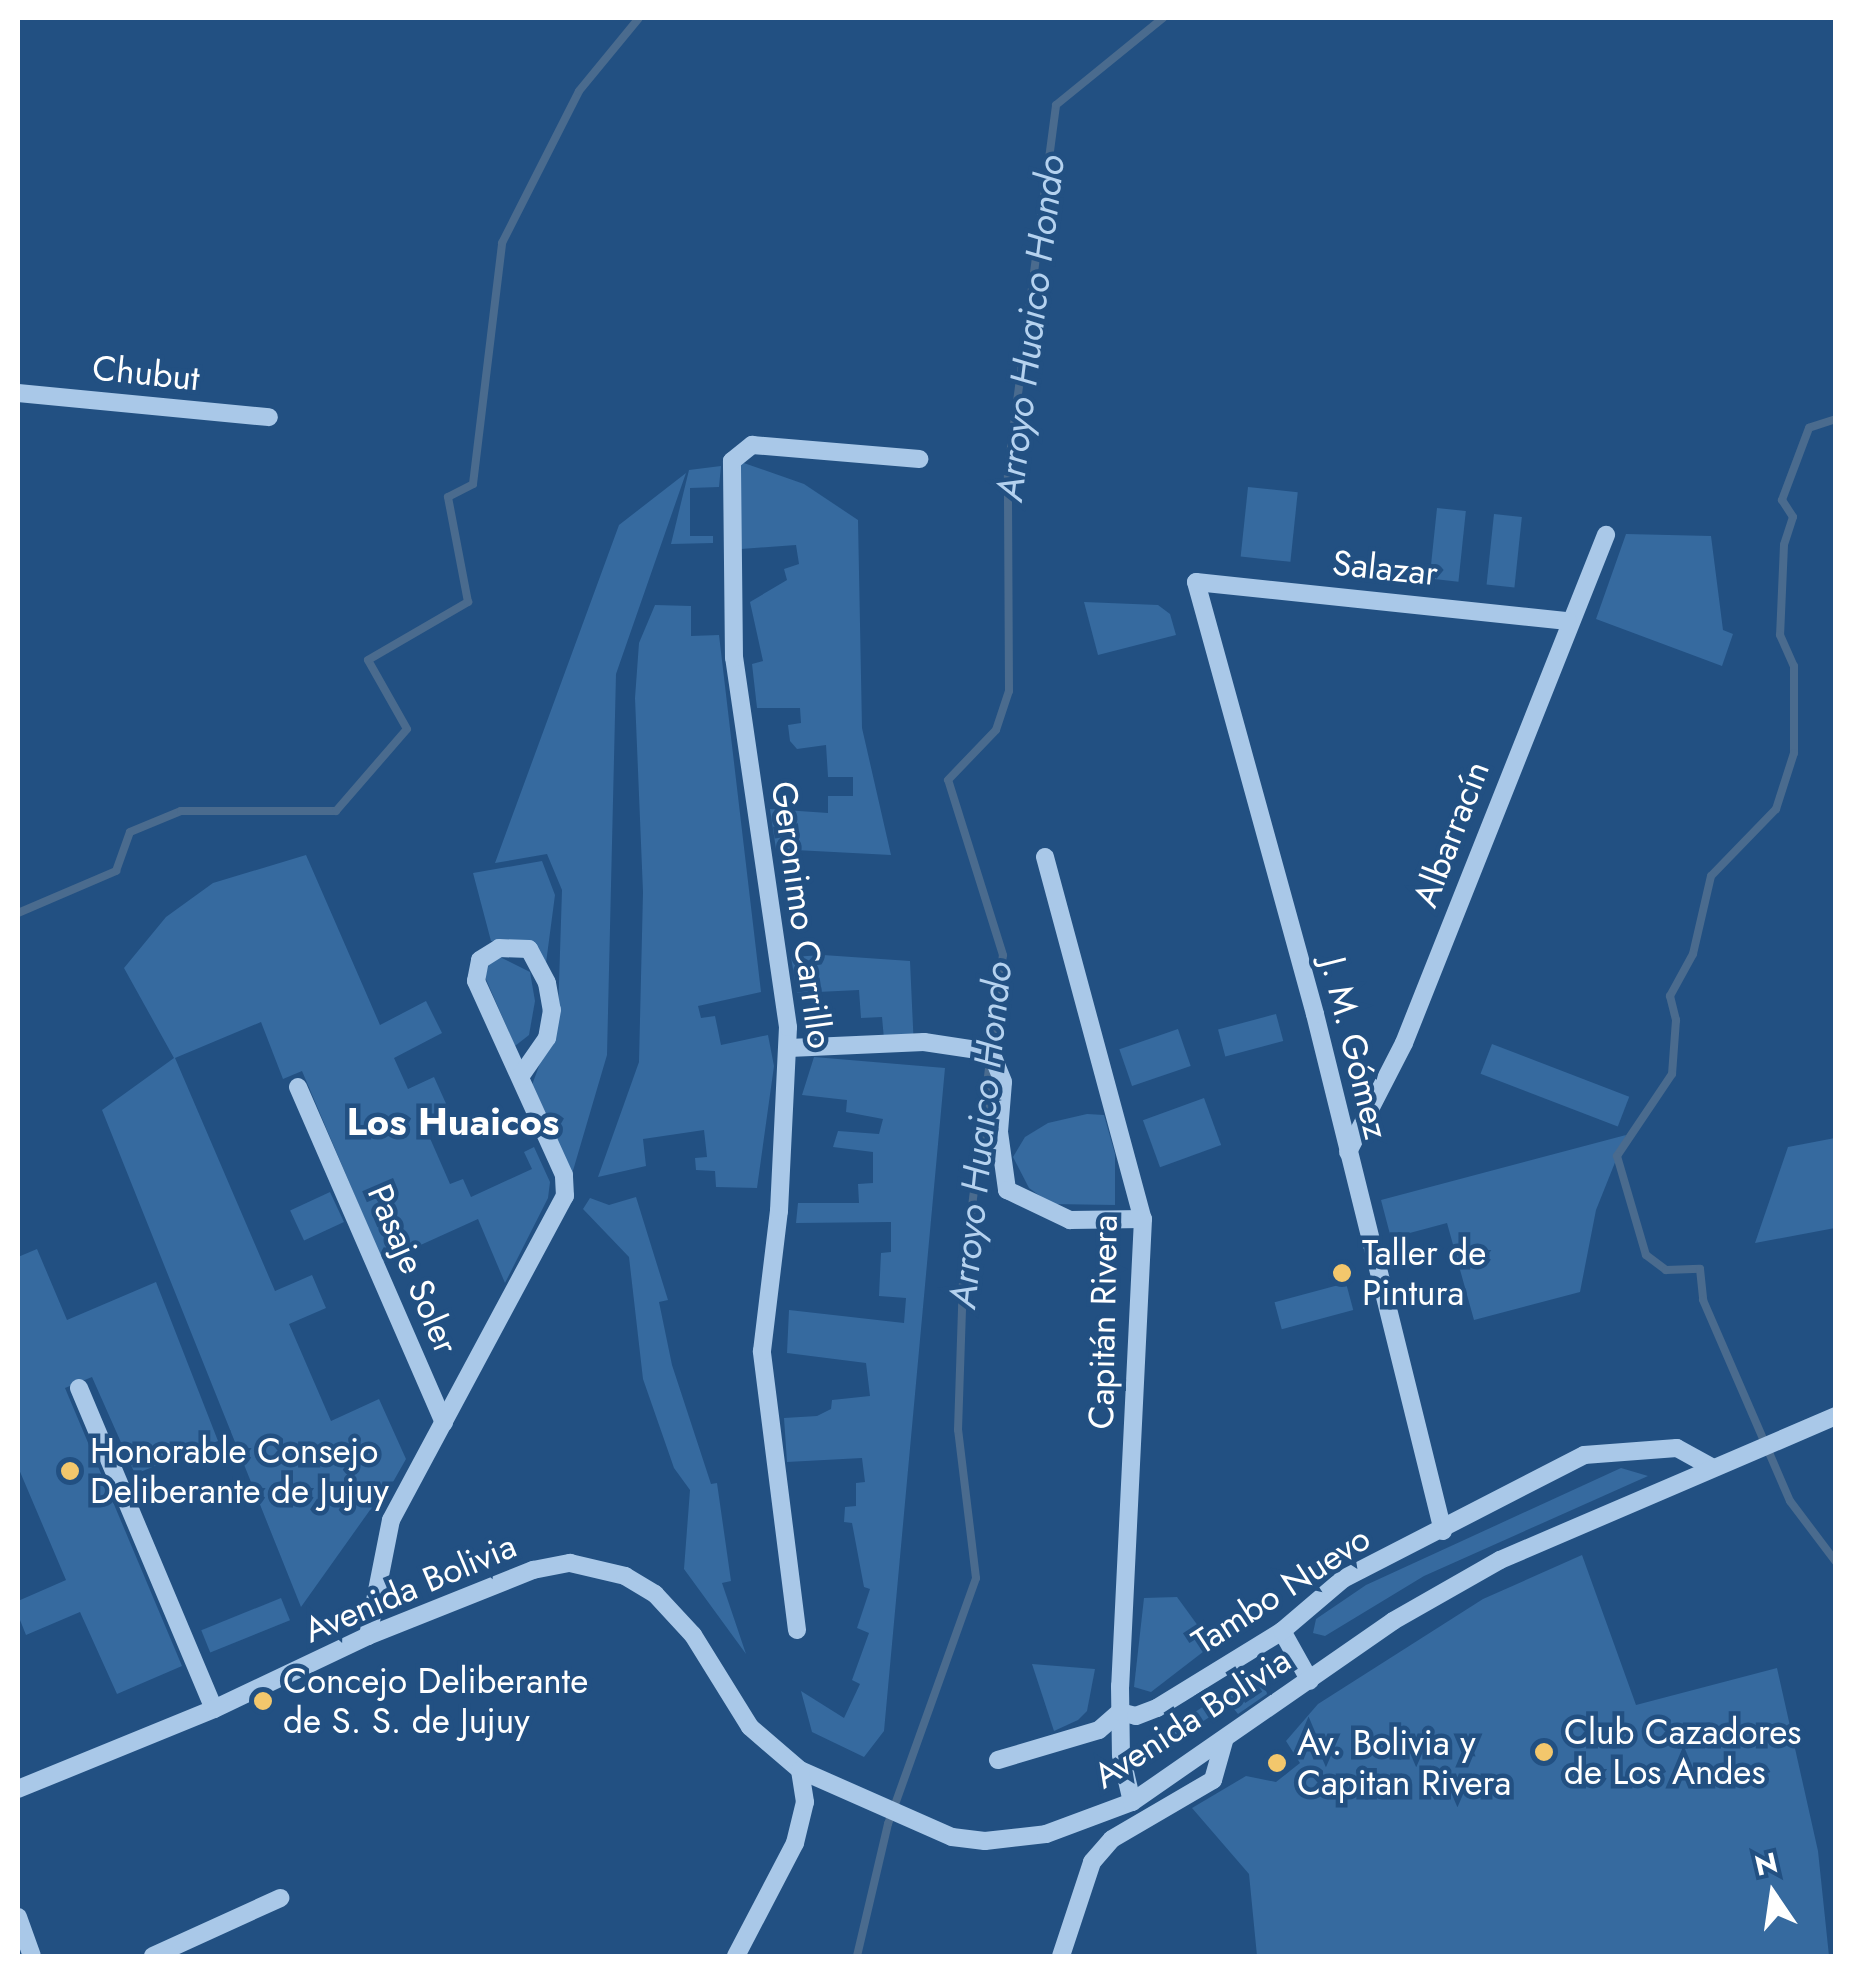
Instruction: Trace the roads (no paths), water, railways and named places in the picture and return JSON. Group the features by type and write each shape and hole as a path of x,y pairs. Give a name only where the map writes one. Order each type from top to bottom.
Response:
{"street":[{"name":"Chubut","path":"18,393 268,418"},
{"name":"Geronimo Carrillo","path":"798,1630 762,1351 789,1048 734,658 732,461 752,445 919,459"},
{"name":"Albarracín","path":"1348,1152 1404,1043 1568,621 1606,535"},
{"name":"Salazar","path":"1196,582 1568,621"},
{"name":"J. M. Gómez","path":"1196,582 1348,1152 1443,1531"},
{"name":"Capitán Rivera","path":"1046,857 1143,1219 1120,1712 1120,1755 1132,1802"},
{"path":"368,1636 392,1520 564,1196 564,1176 476,980 480,960 499,948 529,949 547,983 547,1038 520,1077"},
{"path":"789,1048 924,1042 991,1052 1002,1082 998,1132 1008,1190 1070,1220 1143,1219"},
{"name":"Pasaje Soler","path":"298,1086 444,1423"},
{"path":"79,1388 214,1709"},
{"name":"Avenida Bolivia","path":"18,1788 214,1709 368,1636 544,1568 605,1569 666,1604 693,1635 750,1727 800,1770 839,1791 952,1836 986,1842 1046,1834 1132,1802 1473,1574 1711,1467 1836,1416"},
{"name":"Tambo Nuevo","path":"998,1760 1099,1730 1120,1712 1136,1716 1158,1708 1282,1630 1343,1579 1443,1531 1584,1455 1677,1448 1711,1467"},
{"path":"1282,1630 1310,1681"},
{"path":"1061,1956 1092,1862 1112,1839 1213,1780 1224,1741"},
{"path":"736,1956 795,1843 805,1802 800,1770"},
{"path":"152,1956 280,1898"},
{"path":"18,1917 32,1956"}],"waterway":[{"path":"18,913 116,871 130,832 181,811 336,811 407,729 368,660 468,602 448,497 473,484 502,243 579,91 639,18"},
{"name":"Arroyo Huaico Hondo","path":"857,1956 888,1824 976,1578 958,1430 963,1280 1003,955 948,780 996,730 1009,691 1008,470 1056,105 1163,18"},
{"name":"Arroyo Huaico Hondo","path":"1836,419 1809,428 1782,500 1793,517 1784,545 1780,635 1794,666 1794,753 1776,809 1711,876 1693,954 1670,996 1676,1020 1672,1074 1617,1156 1646,1255 1666,1270 1700,1269 1703,1300 1790,1501 1836,1562"}],"place":[{"name":"Taller de Pintura","path":"1342,1273"},
{"name":"Honorable Consejo Deliberante de Jujuy","path":"70,1471"},
{"name":"Concejo Deliberante de S. S. de Jujuy","path":"263,1701"},
{"name":"Club Cazadores de Los Andes","path":"1544,1752"},
{"name":"Av. Bolivia y Capitan Rivera","path":"1277,1763"}],"district":[{"name":"Los Huaicos","path":"453,1122"}]}
